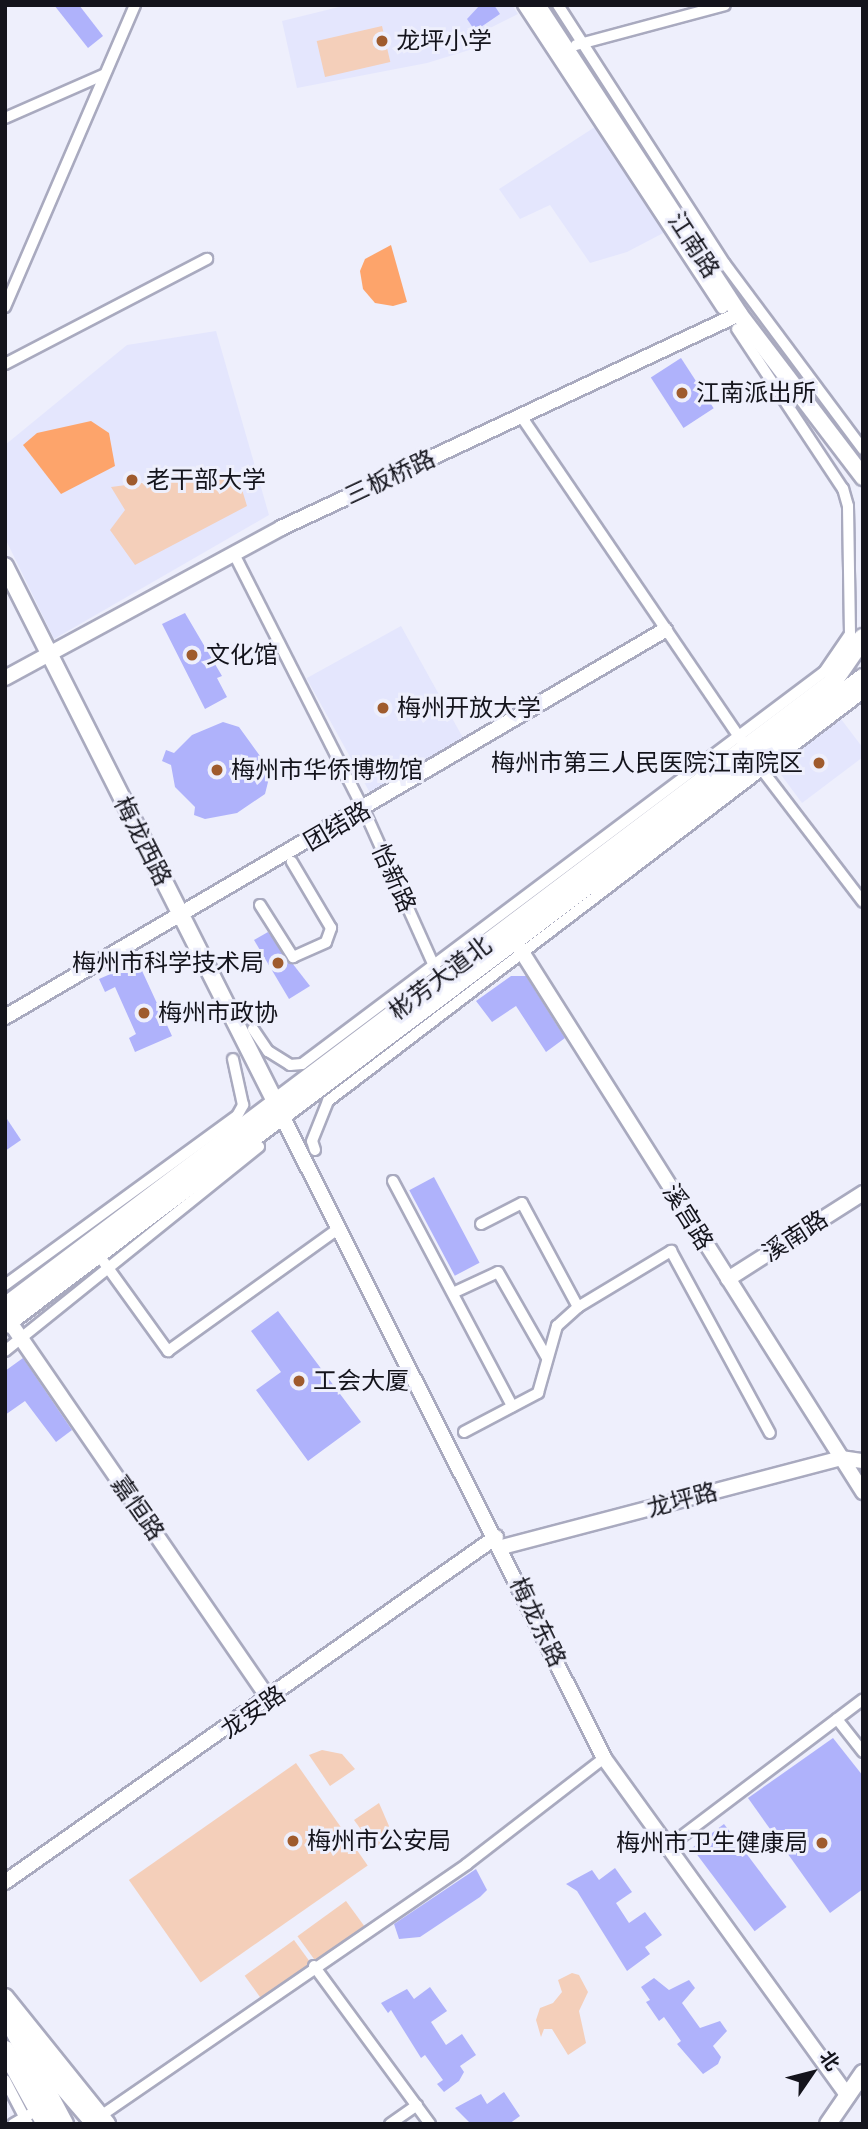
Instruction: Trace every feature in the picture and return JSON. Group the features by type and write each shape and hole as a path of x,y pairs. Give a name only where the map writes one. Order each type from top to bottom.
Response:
{"main road":[{"name":"江南路","path":"537,5 738,322 863,478"},
{"name":"梅龙西路","path":"5,566 278,1109"},
{"name":"彬芳大道北","path":"6,1317 278,1109 519,946 832,683 863,639"},
{"name":"彬芳大道北","path":"6,1317 98,1254 278,1109 437,972 863,678"},
{"path":"5,1997 102,2121"},
{"path":"9,2021 102,2121"},
{"path":"9,2021 64,2124"},
{"path":"5,2050 34,2118"},
{"path":"837,2124 863,2073"},
{"path":"828,2124 855,2093"}],"street":[{"path":"5,307 135,5"},
{"path":"523,5 722,308"},
{"path":"558,5 725,264 863,449"},
{"path":"565,48 725,5"},
{"path":"5,118 103,75"},
{"path":"5,364 207,259"},
{"path":"738,322 844,489 850,634 824,672 750,754"},
{"name":"三板桥路","path":"5,678 234,554 521,416 738,322"},
{"path":"521,416 750,754 863,902"},
{"name":"怡新路","path":"234,554 364,810 437,972"},
{"name":"团结路","path":"5,1017 364,810 666,630"},
{"path":"750,754 863,693"},
{"path":"260,905 293,957 326,942 331,928 292,862"},
{"path":"315,1150 312,1141 328,1101 519,946"},
{"name":"溪宫路","path":"519,946 863,1492"},
{"path":"253,1029 268,1051 290,1065 302,1064 437,972"},
{"path":"5,1285 237,1116 243,1105 233,1059"},
{"name":"梅龙东路","path":"278,1109 499,1542 604,1758 665,1849 855,2093"},
{"path":"5,1351 110,1270 259,1147"},
{"path":"393,1181 455,1292 512,1406"},
{"name":"溪南路","path":"728,1279 863,1193"},
{"path":"481,1224 522,1203 578,1307"},
{"path":"98,1254 168,1351 339,1228"},
{"path":"464,1432 538,1393 557,1326 578,1307 671,1251 770,1433"},
{"path":"455,1292 498,1272 547,1358"},
{"name":"嘉恒路","path":"6,1317 270,1700"},
{"name":"龙坪路","path":"499,1542 841,1458 863,1461"},
{"name":"龙安路","path":"5,1882 499,1542"},
{"path":"665,1849 863,1699"},
{"path":"836,1719 863,1752"},
{"path":"102,2121 314,1966 467,1864 604,1758"},
{"path":"314,1966 430,2124"},
{"path":"5,2080 34,2118 13,2124"},
{"path":"390,2124 417,2105"}],"shaded area":[{"name":"龙坪小学","path":"347,5 512,5 518,14 478,34 479,47 427,63 297,88 282,21"},
{"path":"382,26 390,62 325,77 317,41"},
{"path":"598,125 669,230 627,252 590,263 550,205 520,219 499,189"},
{"path":"391,245 407,302 393,306 375,303 363,289 360,271 365,259"},
{"name":"老干部大学","path":"216,331 269,515 54,639 5,538 5,445 127,345"},
{"path":"91,421 109,433 115,466 61,494 23,445 37,433"},
{"path":"186,470 240,483 247,506 135,565 110,530 125,510 111,487 157,481"},
{"name":"梅州开放大学","path":"401,626 464,740 370,792 307,678"},
{"name":"梅州市第三人民医院江南院区","path":"841,719 863,748 863,757 802,803 776,768"},
{"path":"322,1750 342,1754 355,1769 330,1786 309,1755"},
{"path":"296,1763 368,1865 201,1982 129,1880"},
{"path":"379,1803 389,1826 376,1850 354,1820"},
{"path":"346,1901 364,1926 316,1961 297,1936"},
{"path":"294,1940 312,1965 263,2001 245,1976"},
{"path":"572,1973 579,1975 588,1992 579,2011 586,2043 568,2055 552,2029 544,2029 541,2037 536,2020 540,2008 553,2003 562,1992 558,1980"}],"building":[{"path":"54,5 79,5 103,36 88,48"},
{"path":"480,5 494,5 500,14 475,31 467,19"},
{"name":"江南派出所","path":"681,358 714,408 683,428 651,378"},
{"name":"文化馆","path":"185,613 222,676 217,678 227,697 205,709 162,624"},
{"name":"梅州市华侨博物馆","path":"223,722 239,727 260,756 268,782 265,794 237,813 205,819 194,815 195,807 175,787 171,765 162,761 166,750 174,753 192,735"},
{"name":"梅州市科学技术局","path":"268,932 310,986 289,999 254,940"},
{"name":"梅州市政协","path":"138,962 172,1036 135,1052 129,1038 136,1034 115,987 105,992 99,979"},
{"path":"511,976 526,976 565,1038 546,1052 516,1006 492,1022 476,1001"},
{"path":"5,1116 21,1140 5,1151"},
{"path":"434,1177 480,1263 455,1276 409,1190"},
{"name":"工会大厦","path":"278,1311 361,1422 308,1461 256,1390 281,1372 251,1331"},
{"path":"23,1358 72,1430 56,1442 25,1401 5,1415 5,1371"},
{"name":"梅州市卫生健康局","path":"833,1738 863,1776 863,1889 830,1913 748,1798"},
{"path":"724,1824 787,1907 755,1931 692,1848"},
{"path":"615,1868 632,1892 616,1903 629,1923 645,1912 662,1935 645,1947 650,1954 627,1971 577,1891 566,1884 592,1870 599,1880"},
{"path":"476,1869 487,1890 480,1897 420,1937 399,1939 394,1924"},
{"path":"654,1978 669,1990 689,1980 695,1988 682,2003 700,2028 720,2021 727,2031 713,2046 721,2057 718,2064 703,2074 677,2044 681,2041 664,2017 659,2021 646,2002 650,2000 641,1987"},
{"path":"430,1987 447,2011 431,2022 446,2045 462,2034 476,2055 460,2066 464,2072 459,2081 444,2092 437,2084 443,2080 425,2055 421,2058 391,2010 388,2013 381,2003 407,1989 414,1999"},
{"path":"504,2092 520,2116 509,2124 471,2124 455,2108 481,2094 487,2104"}],"place":[{"name":"龙坪小学","path":"382,41"},
{"name":"江南派出所","path":"682,393"},
{"name":"老干部大学","path":"132,480"},
{"name":"文化馆","path":"192,655"},
{"name":"梅州开放大学","path":"383,708"},
{"name":"梅州市第三人民医院江南院区","path":"819,763"},
{"name":"梅州市华侨博物馆","path":"217,770"},
{"name":"梅州市科学技术局","path":"278,963"},
{"name":"梅州市政协","path":"144,1013"},
{"name":"工会大厦","path":"299,1381"},
{"name":"梅州市公安局","path":"293,1841"},
{"name":"梅州市卫生健康局","path":"822,1843"}]}
